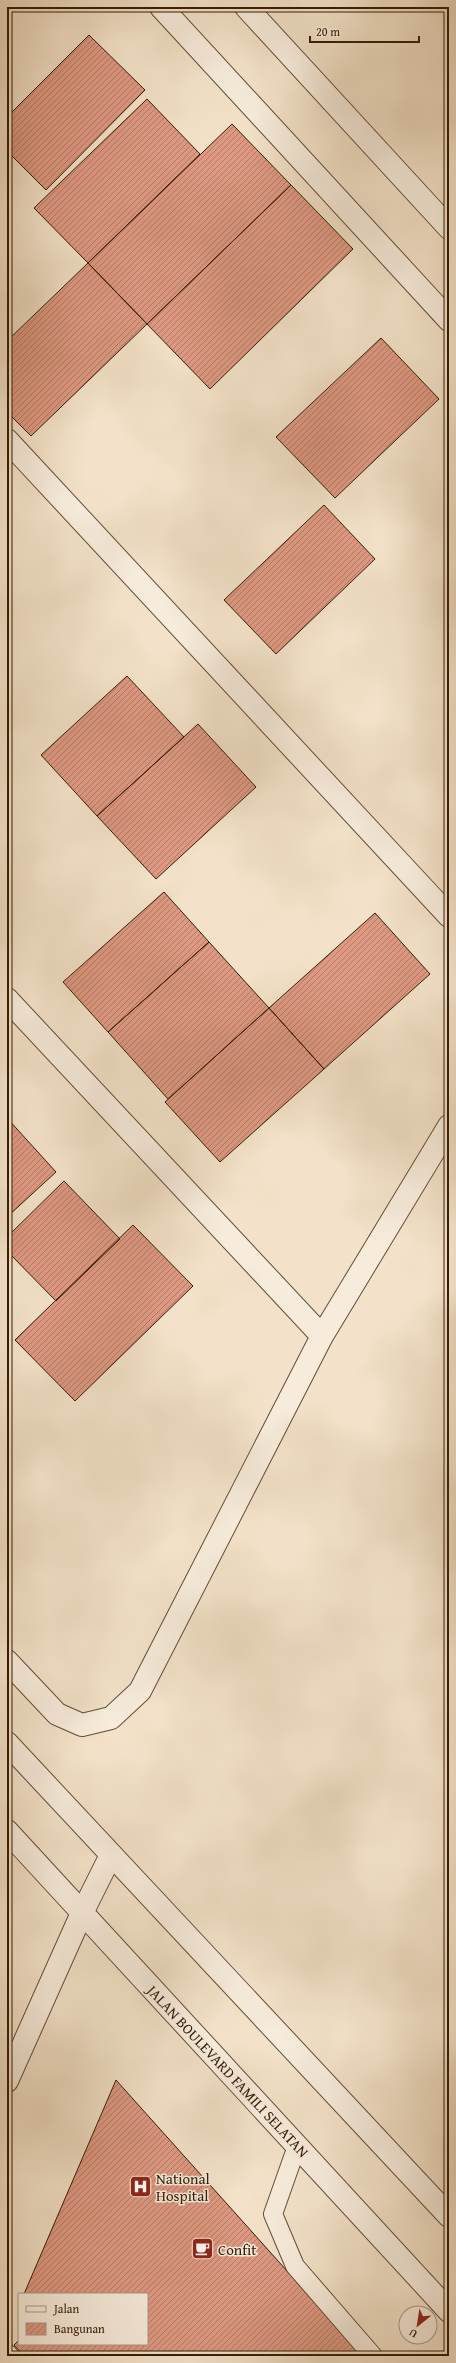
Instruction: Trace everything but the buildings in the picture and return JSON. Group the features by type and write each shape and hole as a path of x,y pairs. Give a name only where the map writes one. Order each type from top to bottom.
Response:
{"street":[{"path":"161,7 449,320"},
{"path":"246,7 449,228"},
{"path":"7,440 449,916"},
{"path":"7,999 322,1336"},
{"path":"7,1661 57,1714 82,1725 111,1718 140,1690 322,1336 449,1126"},
{"path":"7,1742 449,2216"},
{"name":"JALAN BOULEVARD FAMILI SELATAN","path":"7,1831 449,2311"},
{"path":"7,2081 82,1913 111,1855"}],"lane":[{"path":"297,2146 273,2214 295,2266 373,2356"},
{"path":"7,2353 10,2356"}],"place":[{"name":"National Hospital","path":"141,2187"},
{"name":"Confit","path":"203,2249"}]}
